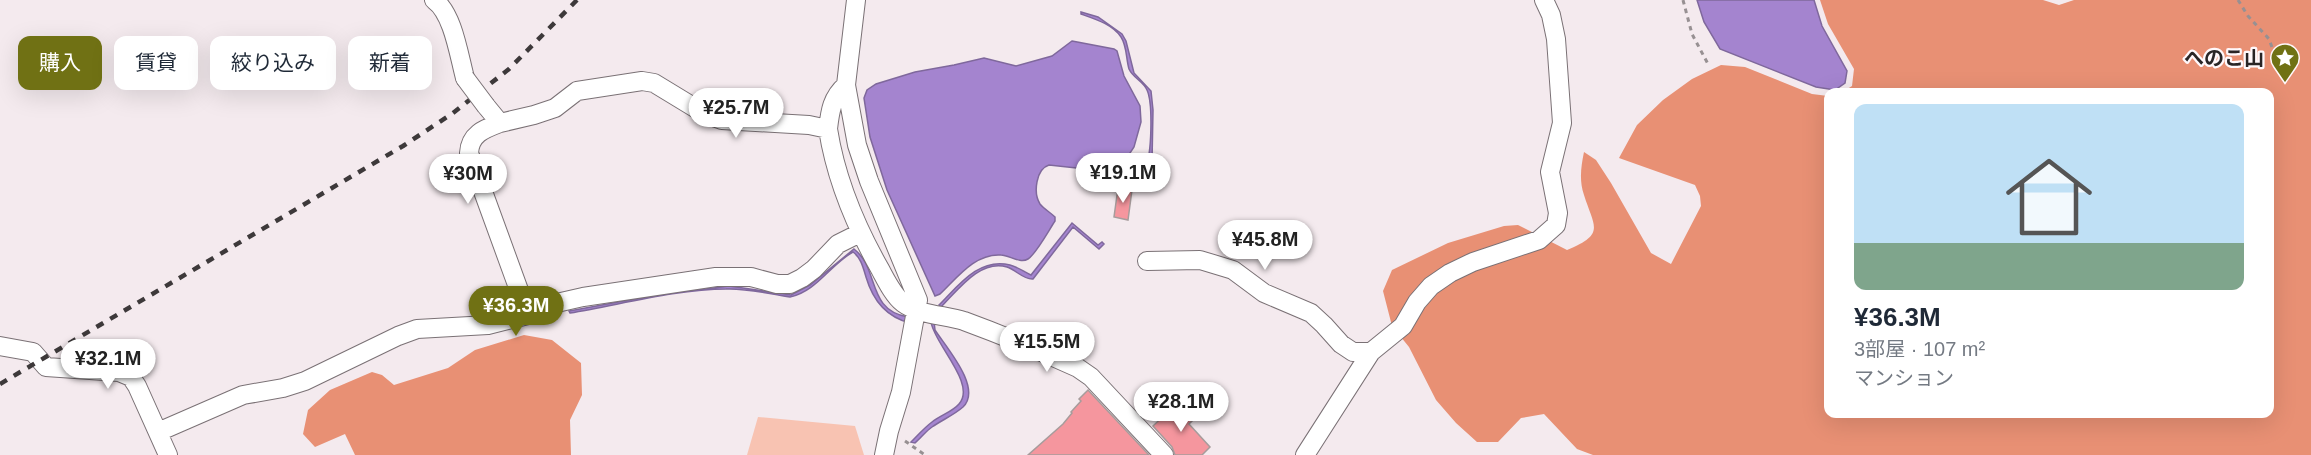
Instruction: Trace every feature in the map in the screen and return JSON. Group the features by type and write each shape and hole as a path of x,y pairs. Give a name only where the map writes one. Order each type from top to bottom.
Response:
{"street":[{"path":"434,0 443,6 465,78 500,123"},
{"path":"856,0 846,85 857,146 918,300 918,310 901,392 884,455"},
{"path":"1305,455 1371,352 1403,326 1431,286 1450,273 1473,262 1539,240 1556,225 1558,213 1550,172 1562,123 1556,39 1551,15 1544,0"},
{"path":"528,315 469,153 470,144 476,135 500,123 555,108 577,91 642,81 654,83 705,114 722,120 809,124 828,129"},
{"path":"846,85 838,93 831,107 828,129 832,154 842,188 860,233 903,304 963,321 1078,368 1091,377 1164,455"},
{"path":"158,432 243,395 305,381 417,329 478,326 528,315 561,302 583,297 716,277 750,277 777,284 790,284 814,269 838,244 860,233"},
{"path":"1147,261 1200,260 1233,270 1264,293 1311,313 1341,344 1353,352 1371,352"},
{"path":"0,346 33,352 46,367 119,372 127,375 136,383 168,455"}],"path":[{"path":"1683,0 1692,34 1708,64"},
{"path":"2238,0 2248,16 2269,39 2285,83"},
{"path":"889,431 925,455"}],"shaded area":[{"path":"1697,0 1814,0 1822,26 1847,71 1845,83 1838,88 1816,87 1720,49 1704,22"},
{"path":"1820,0 2043,0 2059,5 2074,0 2311,0 2311,455 1593,455 1577,449 1544,414 1521,418 1498,442 1477,442 1436,400 1409,347 1392,326 1383,291 1392,270 1448,243 1504,226 1518,225 1567,250 1588,239 1594,228 1581,184 1584,152 1596,160 1651,253 1671,264 1701,206 1695,185 1619,158 1637,125 1663,100 1692,79 1721,65 1745,67 1812,94 1824,96 1824,418 2274,418 2274,88 1849,88 1852,86 1854,69 1828,24"},
{"path":"1081,12 1098,17 1122,34 1134,73 1151,91 1152,163 1149,168 1126,180 1124,186 1121,185 1126,176 1145,168 1147,162 1151,129 1149,97 1145,87 1129,69 1123,41 1117,32"},
{"path":"1072,41 1117,51 1124,76 1140,106 1141,122 1134,147 1121,164 1104,171 1049,165 1045,167 1037,182 1037,194 1040,204 1055,217 1055,221 1035,252 1025,260 1001,255 983,258 967,268 935,296 887,190 870,137 864,98 867,90 876,84 915,72 984,58 1016,66 1052,56"},
{"path":"1072,223 1098,245 1102,242 1104,244 1099,249 1073,227 1033,279 1026,278 1007,267 988,267 970,278 941,307 939,305 970,275 988,265 1010,265 1031,275"},
{"path":"854,249 868,267 879,298 895,313 908,317 910,323 894,317 877,301 869,286 863,266 853,252 808,290 790,297 742,289 707,290 668,294 570,313 569,311 651,296 729,286 791,295 810,285"},
{"path":"934,321 935,330 954,356 966,379 968,399 956,413 930,429 915,443 911,442 932,422 956,407 963,396 963,386 959,375 934,331 931,322"},
{"path":"524,335 552,340 581,363 582,395 570,420 571,455 355,455 345,434 315,447 303,434 308,410 330,390 372,372 382,375 394,385 448,368 475,350"},
{"path":"758,417 855,426 864,455 747,455"}],"building":[{"path":"1118,188 1132,190 1128,220 1114,217"},
{"path":"1088,390 1149,455 1028,455 1063,424 1081,401 1079,399"},
{"path":"1176,404 1195,418 1189,424 1210,447 1202,455 1175,455 1172,447 1153,426"}],"railway":[{"path":"0,384 403,146 453,113 509,69 577,0"}],"place":[{"name":"へのこ山","path":"2285,84"}]}
